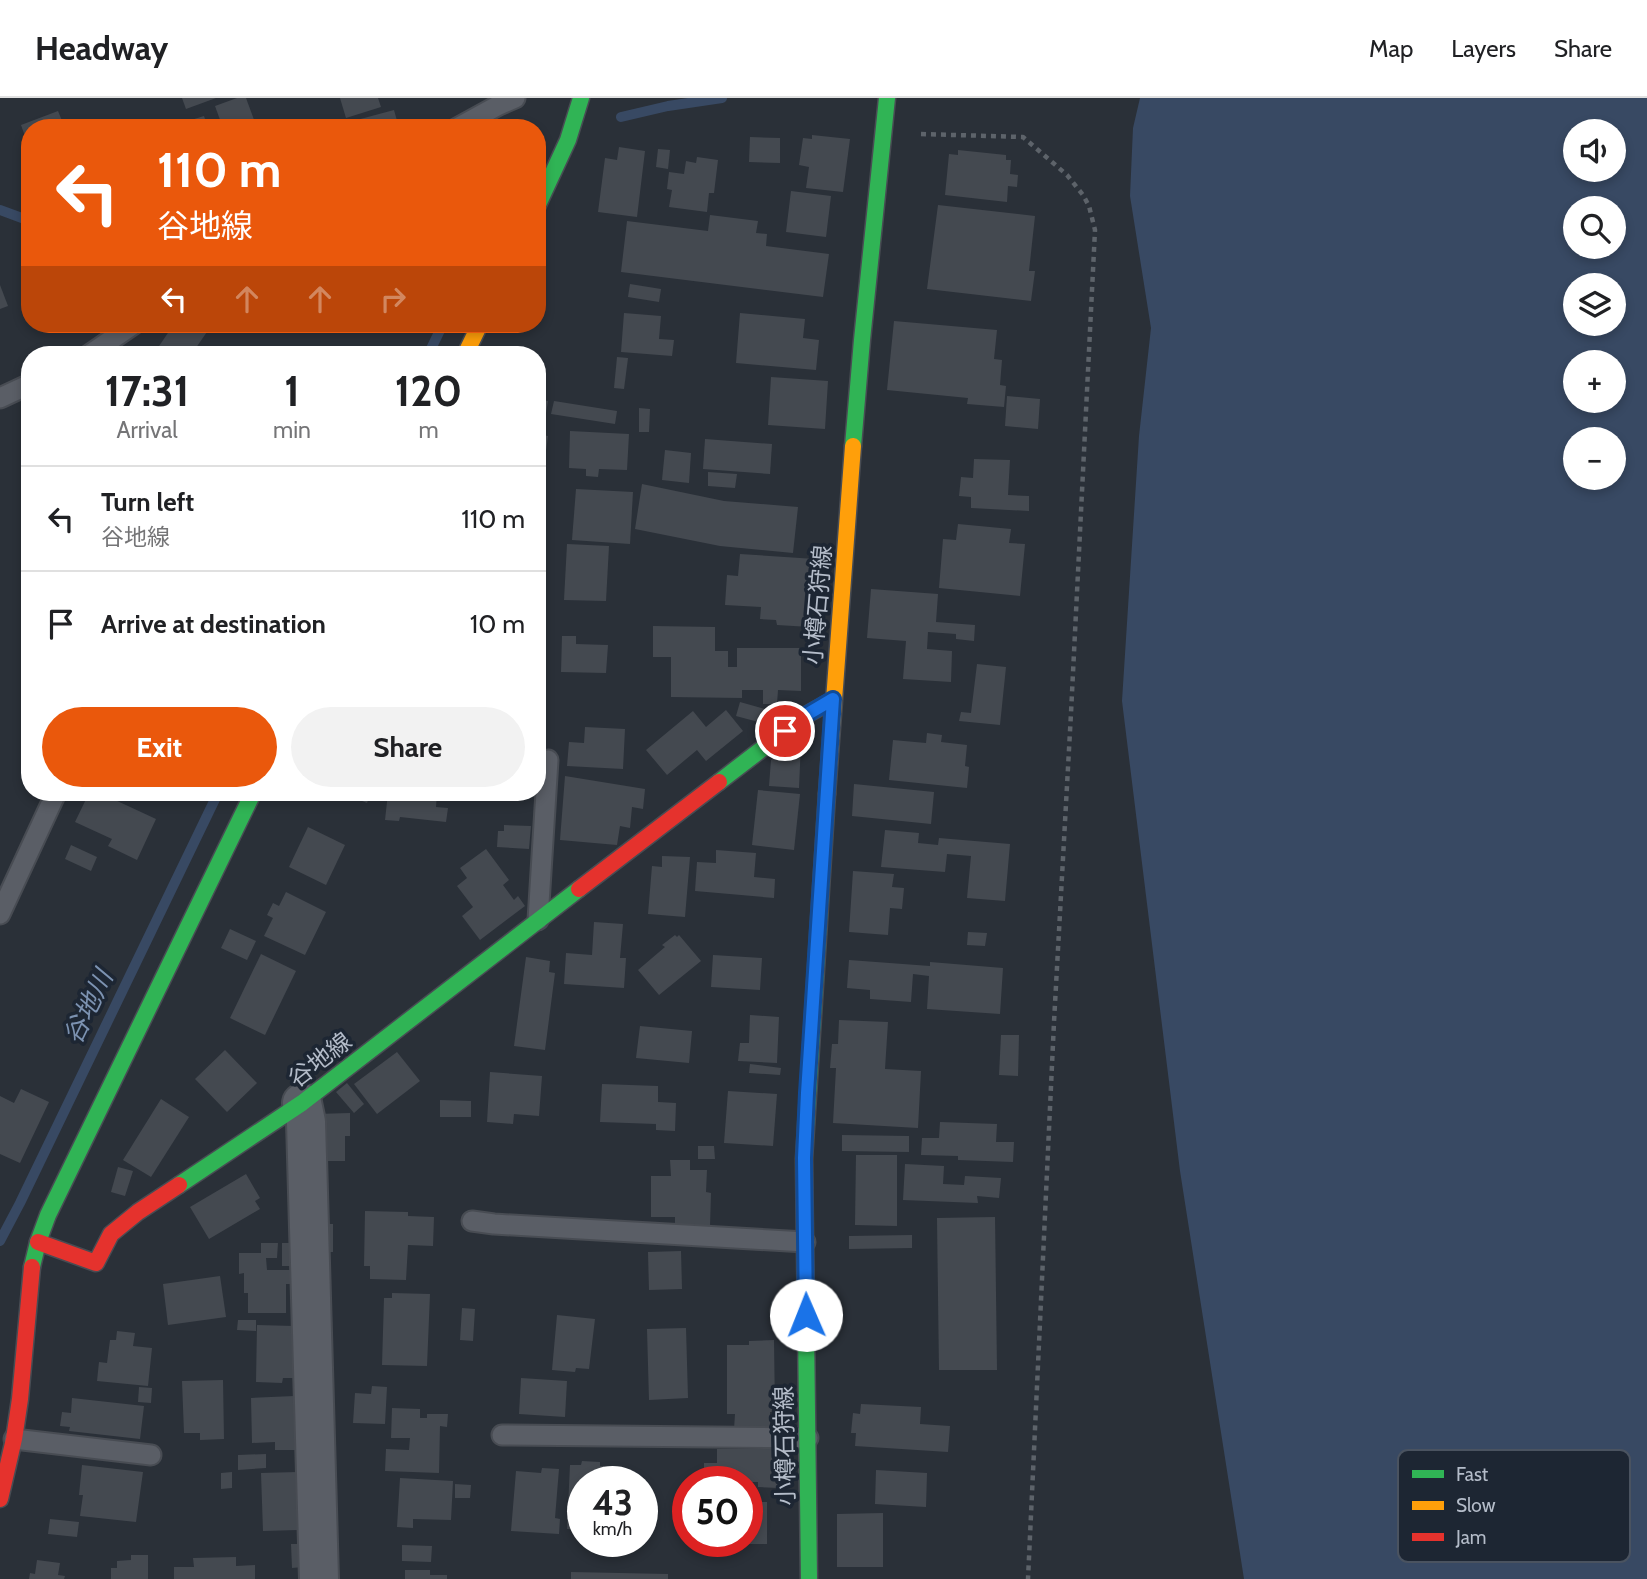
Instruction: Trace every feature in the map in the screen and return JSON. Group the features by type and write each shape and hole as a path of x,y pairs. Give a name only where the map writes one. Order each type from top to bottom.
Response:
{"street":[{"path":"546,189 560,160 581,98"},
{"name":"小樽石狩線","path":"809,1579 804,1158 807,1093 833,699 862,340 887,98"},
{"name":"谷地線","path":"38,1242 96,1263 111,1234 138,1212 302,1103 806,715 833,699"},
{"path":"0,1499 20,1399 29,1281 38,1242 54,1203 249,801"},
{"path":"302,1103 306,1122 318,1579"}],"lane":[{"path":"473,119 515,98"},
{"path":"102,346 121,333"},
{"path":"0,398 21,388"},
{"path":"546,793 548,760"},
{"path":"0,914 52,801"},
{"path":"538,923 545,801"},
{"path":"472,1221 805,1242"},
{"path":"502,1435 808,1438"},
{"path":"14,1439 151,1455"}],"path":[{"path":"916,134 1023,137 1068,175 1089,206 1095,230 1028,1579"}],"water":[{"path":"1140,98 1647,98 1647,1579 1244,1579 1180,1171 1122,701 1139,436 1151,328 1130,196 1133,128"}],"building":[{"path":"182,98 216,98 186,109"},
{"path":"237,98 246,98 254,119 220,119 215,106"},
{"path":"340,98 378,98 381,107 346,118"},
{"path":"394,110 396,119 360,119"},
{"path":"58,111 61,119 37,119"},
{"path":"812,135 850,139 843,192 806,188 809,167 799,165 803,138 812,139"},
{"path":"750,137 780,138 780,163 749,162"},
{"path":"619,147 645,151 637,217 598,212 605,158 617,160"},
{"path":"658,149 670,150 668,169 656,167"},
{"path":"958,150 1006,155 1006,160 1011,160 1010,174 1018,175 1017,187 1008,186 1007,202 945,195 949,154 958,155"},
{"path":"697,157 718,160 714,193 709,193 707,212 669,207 672,190 667,189 669,172 684,174 686,161 696,163"},
{"path":"791,191 831,196 826,237 786,232"},
{"path":"938,205 1035,216 1029,271 1035,271 1031,301 927,289"},
{"path":"710,215 758,221 756,233 767,234 766,246 829,254 823,297 621,272 627,221 708,231"},
{"path":"630,284 661,289 659,302 628,297"},
{"path":"0,285 8,306 0,309"},
{"path":"624,313 661,316 659,339 674,340 672,356 621,352"},
{"path":"740,313 805,319 803,338 819,340 816,370 736,363"},
{"path":"894,321 997,330 994,359 1002,360 1000,385 1006,386 1004,407 967,404 968,398 887,390"},
{"path":"168,333 206,333 197,346 159,346"},
{"path":"617,357 628,358 624,389 614,388"},
{"path":"771,377 828,381 825,429 768,425"},
{"path":"1007,396 1040,399 1038,429 1005,426"},
{"path":"554,401 617,411 615,424 551,414"},
{"path":"639,408 650,409 649,432 639,432"},
{"path":"570,431 629,434 627,470 599,469 598,477 586,476 586,469 569,468"},
{"path":"705,439 772,444 770,474 703,469"},
{"path":"665,450 691,453 689,483 662,480"},
{"path":"974,459 1010,460 1008,495 1029,496 1029,511 971,508 971,497 959,496 961,477 973,478"},
{"path":"708,472 737,474 735,488 708,486"},
{"path":"642,484 724,501 798,507 793,553 720,546 635,529"},
{"path":"576,489 633,492 630,544 572,540"},
{"path":"958,524 1011,529 1009,543 1025,544 1020,596 939,588 943,539 956,540"},
{"path":"567,544 609,546 606,601 564,600"},
{"path":"740,554 815,559 810,627 777,625 776,620 760,619 761,607 725,605 727,575 738,576"},
{"path":"871,589 938,594 936,622 975,625 974,641 956,639 956,634 928,632 927,649 952,651 951,682 903,679 906,641 867,638"},
{"path":"653,626 715,627 715,651 728,651 728,667 737,667 737,648 801,648 801,691 778,690 777,704 763,704 763,690 742,690 742,698 671,697 671,657 653,657"},
{"path":"562,636 576,636 576,644 608,645 606,673 561,672"},
{"path":"977,664 1006,667 1000,725 959,721 961,712 971,713"},
{"path":"740,702 765,709 762,723 736,716"},
{"path":"726,710 743,731 706,761 697,750 667,775 646,750 693,711 706,727"},
{"path":"585,727 625,729 623,769 567,766 569,742 584,743"},
{"path":"927,733 942,735 941,742 967,745 967,788 889,780 893,740 926,743"},
{"path":"792,742 801,743 799,788 769,786 771,760 782,752 791,753"},
{"path":"565,776 645,789 643,809 632,807 630,828 620,826 617,845 560,840"},
{"path":"854,784 934,792 931,824 852,816"},
{"path":"758,790 800,794 794,850 752,845"},
{"path":"85,801 117,801 156,819 137,860 108,846 112,839 75,822"},
{"path":"387,801 436,801 436,807 448,808 446,822 400,817 399,821 385,820"},
{"path":"504,825 531,826 529,849 497,847 498,831 504,831"},
{"path":"308,827 345,845 326,885 289,867"},
{"path":"885,830 919,833 918,843 938,845 939,838 1010,844 1005,901 967,898 971,856 947,854 945,872 881,867"},
{"path":"71,845 97,857 91,871 65,859"},
{"path":"486,849 509,880 503,885 514,900 518,896 525,906 480,940 462,916 473,907 457,886 467,878 460,868"},
{"path":"716,850 756,853 754,877 775,879 774,898 695,891 697,862 716,863"},
{"path":"662,856 690,857 685,917 648,914 652,866 662,867"},
{"path":"853,871 894,874 892,887 904,888 902,909 890,908 888,935 849,932"},
{"path":"286,892 326,912 305,955 264,936 273,918 267,915 273,903 279,906"},
{"path":"594,922 623,924 620,958 626,958 624,988 564,984 566,953 592,955"},
{"path":"230,929 256,941 247,960 221,948"},
{"path":"968,932 987,933 985,946 967,945"},
{"path":"675,935 679,935 701,961 659,995 638,970"},
{"path":"261,954 296,971 265,1035 230,1018"},
{"path":"713,955 762,958 760,990 711,987"},
{"path":"526,957 550,961 549,972 555,973 545,1050 514,1046"},
{"path":"849,960 930,966 930,962 1003,968 1000,1014 927,1009 929,976 913,974 911,1002 870,999 870,990 847,988"},
{"path":"750,1015 779,1017 777,1063 738,1061 740,1043 749,1043"},
{"path":"839,1020 888,1022 885,1069 921,1071 918,1128 833,1123 836,1068 830,1068 832,1044 838,1044"},
{"path":"640,1026 692,1031 689,1063 636,1058"},
{"path":"1001,1035 1019,1035 1018,1076 999,1075"},
{"path":"225,1050 257,1083 227,1112 195,1079"},
{"path":"397,1052 420,1081 377,1114 354,1084"},
{"path":"750,1064 781,1068 780,1075 749,1073"},
{"path":"490,1072 542,1076 539,1116 514,1114 513,1124 487,1122"},
{"path":"347,1083 364,1104 354,1113 336,1092"},
{"path":"602,1084 658,1086 658,1102 676,1103 675,1131 656,1130 656,1124 600,1122"},
{"path":"21,1089 49,1102 20,1163 0,1154 0,1096 14,1103"},
{"path":"728,1091 777,1094 773,1146 724,1143"},
{"path":"161,1099 189,1117 151,1177 123,1160"},
{"path":"440,1100 471,1101 471,1117 440,1117"},
{"path":"350,1113 350,1136 345,1136 345,1161 316,1161 316,1114"},
{"path":"940,1122 997,1124 996,1142 1014,1142 1013,1162 958,1160 958,1156 921,1155 922,1138 939,1138"},
{"path":"842,1135 909,1136 909,1152 842,1151"},
{"path":"698,1146 714,1146 715,1159 698,1159"},
{"path":"856,1155 897,1155 897,1226 855,1225"},
{"path":"670,1160 690,1160 690,1170 707,1170 706,1192 711,1193 710,1226 675,1226 675,1217 651,1217 651,1176 671,1176"},
{"path":"905,1164 944,1166 943,1184 964,1185 965,1176 1001,1178 999,1198 977,1196 978,1203 903,1200"},
{"path":"118,1167 133,1171 125,1196 111,1192"},
{"path":"246,1174 260,1198 255,1201 260,1209 209,1239 190,1207"},
{"path":"365,1211 408,1212 408,1216 434,1217 433,1246 408,1245 406,1280 370,1279 370,1266 364,1266"},
{"path":"995,1217 997,1370 939,1370 937,1218"},
{"path":"321,1224 333,1224 333,1252 320,1252"},
{"path":"912,1235 912,1248 849,1249 849,1236"},
{"path":"261,1243 278,1243 277,1258 266,1258 267,1270 294,1270 294,1284 286,1284 286,1313 248,1313 244,1273 239,1274 239,1253 261,1253"},
{"path":"282,1243 298,1243 298,1266 282,1266"},
{"path":"681,1251 682,1289 649,1290 648,1252"},
{"path":"220,1276 226,1317 168,1325 163,1284"},
{"path":"392,1293 430,1294 427,1366 382,1365 384,1298 392,1298"},
{"path":"462,1308 475,1309 473,1341 460,1340"},
{"path":"557,1315 595,1319 589,1369 576,1368 575,1372 552,1370"},
{"path":"238,1320 256,1320 256,1331 237,1330"},
{"path":"257,1325 294,1326 293,1378 283,1378 282,1383 256,1382"},
{"path":"686,1328 688,1398 649,1400 647,1329"},
{"path":"117,1331 135,1333 133,1346 152,1348 148,1386 97,1381 99,1362 107,1363 110,1340 116,1340"},
{"path":"774,1340 775,1412 770,1412 770,1428 734,1429 735,1414 727,1414 727,1345 749,1345 749,1341"},
{"path":"521,1378 567,1381 565,1417 519,1414"},
{"path":"223,1380 224,1439 200,1440 200,1433 184,1433 182,1381"},
{"path":"372,1386 387,1387 385,1424 353,1423 355,1393 371,1394"},
{"path":"139,1387 152,1388 151,1403 138,1402"},
{"path":"294,1396 296,1450 275,1450 275,1442 252,1443 251,1398"},
{"path":"72,1398 144,1406 140,1439 69,1431 70,1427 60,1426 62,1412 71,1413"},
{"path":"861,1404 921,1407 920,1424 950,1426 948,1452 855,1446 856,1433 851,1433 853,1413 860,1414"},
{"path":"392,1408 420,1409 420,1418 427,1418 427,1414 448,1414 447,1427 440,1426 439,1473 385,1471 386,1449 409,1450 410,1438 391,1438"},
{"path":"717,1449 777,1449 778,1488 763,1487 763,1466 704,1466 704,1463 717,1463"},
{"path":"266,1454 266,1468 238,1470 238,1455"},
{"path":"582,1461 600,1462 600,1466 570,1466 581,1465"},
{"path":"82,1465 143,1472 136,1522 80,1516 83,1495 79,1495"},
{"path":"542,1468 559,1469 555,1518 560,1519 559,1534 511,1531 516,1471 541,1473"},
{"path":"876,1470 927,1473 926,1507 875,1504"},
{"path":"232,1472 232,1488 221,1489 221,1473"},
{"path":"297,1472 298,1530 263,1531 261,1473"},
{"path":"400,1478 453,1481 451,1520 413,1519 413,1528 397,1527"},
{"path":"455,1484 471,1485 470,1498 455,1498"},
{"path":"763,1502 767,1502 767,1544 763,1544"},
{"path":"883,1513 883,1567 837,1567 837,1514"},
{"path":"50,1519 79,1522 77,1537 48,1534"},
{"path":"291,1544 302,1544 303,1567 292,1568"},
{"path":"402,1545 432,1546 431,1562 402,1561"},
{"path":"131,1555 148,1555 148,1579 111,1579 111,1568 117,1568 117,1561 131,1560"},
{"path":"236,1557 236,1566 255,1565 255,1579 174,1579 174,1567 194,1567 193,1558"},
{"path":"37,1560 60,1563 58,1575 65,1576 64,1579 29,1579 30,1573 35,1574"},
{"path":"405,1570 430,1570 430,1575 447,1575 447,1579 405,1579"},
{"path":"571,1572 668,1574 668,1579 571,1579"}],"waterway":[{"name":"谷地川","path":"621,117 668,106 722,98"},
{"path":"0,210 21,218"},
{"name":"谷地川","path":"432,346 439,333"},
{"name":"谷地川","path":"0,1241 214,801"}],"traffic: fast":[{"path":"546,188 568,140 581,98"},
{"path":"853,446 887,98"},
{"path":"719,782 806,715 833,700"},
{"path":"809,1579 804,1159 827,794"},
{"path":"32,1267 48,1215 249,801"},
{"path":"179,1185 302,1103 579,889"}],"traffic: slow":[{"path":"469,346 476,333"},
{"path":"827,794 853,446"}],"traffic: jam":[{"path":"579,889 719,782"},
{"path":"38,1242 96,1263 111,1234 179,1185"},
{"path":"0,1499 20,1399 32,1267"}],"route":[{"path":"785,731 833,699 804,1158 806,1315"}]}
